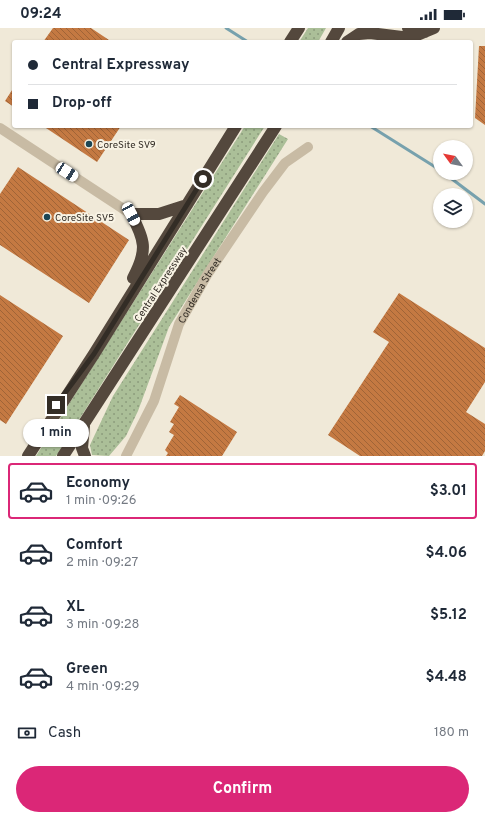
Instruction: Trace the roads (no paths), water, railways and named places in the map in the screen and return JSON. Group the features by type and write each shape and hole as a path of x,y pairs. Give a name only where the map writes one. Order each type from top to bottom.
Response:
{"highway":[{"path":"286,40 288,28"},
{"path":"291,40 299,28"},
{"path":"332,40 339,28"},
{"path":"408,28 430,30"},
{"path":"350,40 359,34 370,32 410,38 430,30"},
{"name":"Central Expressway","path":"28,456 94,354 235,128"},
{"name":"Central Expressway","path":"63,456 275,128"},
{"path":"18,456 94,354 141,264 144,244 140,231 131,214 159,214 187,205"},
{"path":"84,423 82,448 85,456"}],"street":[{"path":"0,128 131,214"},
{"name":"Condensa Street","path":"126,456 154,402 179,324 207,275 263,192 285,163 308,147"}],"waterway":[{"path":"226,28 245,40"},
{"path":"373,128 433,166"},
{"path":"453,180 485,204"}],"place":[{"name":"CoreSite SV9","path":"89,144"},
{"name":"CoreSite SV5","path":"47,217"}]}
